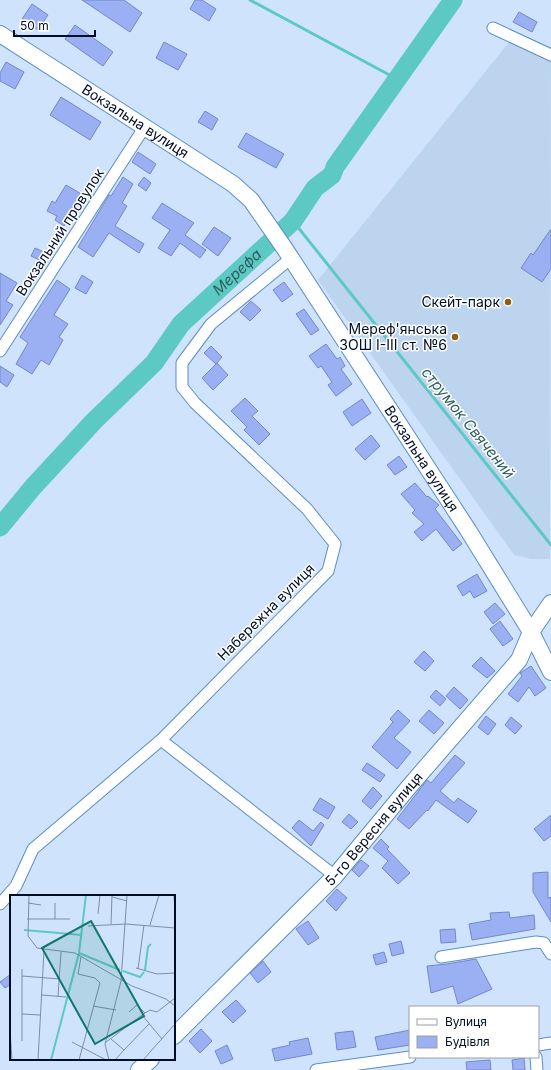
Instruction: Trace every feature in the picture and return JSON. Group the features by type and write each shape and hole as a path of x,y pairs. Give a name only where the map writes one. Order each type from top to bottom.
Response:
{"street":[{"path":"493,28 551,55"},
{"name":"Вокзальна вулиця","path":"1,39 233,184 251,200 288,254 468,530 531,632 551,672"},
{"name":"Вокзальний провулок","path":"1,349 144,128"},
{"name":"Набережна вулиця","path":"0,904 16,886 33,849 160,740 328,571 335,544 312,515 195,402 182,387 182,363 211,324 288,254"},
{"name":"5-го Вересня вулиця","path":"175,1035 335,876 518,660 531,632 551,604"},
{"path":"160,740 335,876"},
{"path":"441,957 536,942 544,942 551,954"},
{"path":"539,1045 551,1043"},
{"path":"316,1070 409,1057"},
{"path":"536,1058 537,1070"},
{"path":"139,1070 150,1060"}],"shaded area":[{"name":"Мереф'янська ЗОШ І-ІІІ ст. №6","path":"510,41 551,61 550,559 532,559 514,555 318,280"}],"building":[{"path":"82,0 124,0 142,13 130,32"},
{"path":"195,0 202,0 216,9 209,21 190,9"},
{"path":"32,4 48,15 38,30 22,19"},
{"path":"519,12 537,22 532,32 513,22"},
{"path":"75,25 113,52 103,66 65,39"},
{"path":"164,42 187,54 178,70 156,58"},
{"path":"6,62 24,72 15,89 0,81 0,73"},
{"path":"61,97 101,122 90,140 50,115"},
{"path":"205,111 218,119 212,130 198,122"},
{"path":"246,133 284,154 276,168 238,147"},
{"path":"138,152 156,164 150,174 132,162"},
{"path":"123,177 133,184 122,203 127,206 115,226 144,244 139,253 109,233 93,257 78,247 109,195 111,196"},
{"path":"144,177 151,183 146,191 138,185"},
{"path":"66,185 83,195 64,226 55,220 57,216 47,211 52,201 55,203"},
{"path":"162,203 194,223 185,235 206,250 200,258 180,243 171,256 158,248 170,230 152,218"},
{"path":"214,227 231,238 218,256 202,244"},
{"path":"551,229 551,269 542,282 521,268 531,253 533,255"},
{"path":"35,248 46,253 42,261 31,256"},
{"path":"0,273 17,283 6,301 13,305 0,325"},
{"path":"82,275 93,282 86,294 75,288"},
{"path":"57,280 70,289 54,315 68,324 59,337 63,340 49,365 41,360 32,374 16,364 28,343 20,337"},
{"path":"284,282 293,294 282,302 273,290"},
{"path":"251,301 261,310 250,321 240,312"},
{"path":"304,309 319,330 311,335 296,314"},
{"path":"326,344 337,359 340,357 345,366 341,369 352,384 336,396 328,385 332,382 321,366 318,368 309,356"},
{"path":"211,346 222,357 216,364 204,353"},
{"path":"217,363 228,375 213,390 202,378"},
{"path":"0,366 14,375 7,387 0,382"},
{"path":"245,398 258,411 252,416 270,434 259,445 244,430 247,427 231,411"},
{"path":"362,399 371,413 352,426 343,412"},
{"path":"371,435 380,446 365,460 355,449"},
{"path":"399,456 407,467 395,475 387,465"},
{"path":"415,483 427,497 428,496 439,505 435,509 462,544 453,551 436,529 422,541 414,532 424,524 412,513 415,510 401,494"},
{"path":"477,574 487,591 474,598 470,591 463,596 457,586"},
{"path":"495,603 505,614 493,624 484,612"},
{"path":"500,621 513,639 503,646 490,629"},
{"path":"424,651 434,661 425,671 414,662"},
{"path":"481,657 495,671 487,678 472,666"},
{"path":"531,666 546,688 535,696 529,687 518,702 508,694 522,676 520,673"},
{"path":"454,687 468,700 460,709 446,696"},
{"path":"436,690 446,699 440,706 430,697"},
{"path":"398,710 410,721 394,738 411,752 397,769 372,747 393,722 390,719"},
{"path":"429,710 444,723 434,734 419,721"},
{"path":"486,716 496,724 488,735 478,727"},
{"path":"511,717 522,726 515,734 505,725"},
{"path":"455,755 465,763 440,791 454,803 458,798 477,811 468,823 436,800 428,811 427,810 409,829 397,819 427,780 431,783"},
{"path":"367,763 385,775 380,782 362,770"},
{"path":"373,787 382,796 371,809 362,801"},
{"path":"320,798 335,807 328,819 313,810"},
{"path":"349,814 358,822 351,829 342,822"},
{"path":"551,815 551,836 544,841 534,829"},
{"path":"299,820 313,831 321,822 324,825 311,846 292,828"},
{"path":"381,839 389,847 387,849 410,873 398,884 382,868 388,861 373,848"},
{"path":"361,860 369,866 359,877 352,870"},
{"path":"548,872 548,898 551,897 551,922 533,892 533,873"},
{"path":"337,889 347,898 336,911 326,901"},
{"path":"509,912 510,918 534,915 535,929 472,940 469,924 491,920 490,913"},
{"path":"308,921 319,938 308,945 296,929"},
{"path":"455,929 456,942 441,943 440,930"},
{"path":"401,941 404,953 392,956 389,944"},
{"path":"384,952 387,962 376,965 373,955"},
{"path":"476,959 492,989 458,1004 453,986 431,993 427,966"},
{"path":"263,961 271,972 258,983 250,973"},
{"path":"10,975 10,985 5,988 0,982"},
{"path":"236,1000 246,1011 233,1023 222,1012"},
{"path":"201,1029 212,1041 200,1053 189,1041"},
{"path":"409,1030 409,1045 378,1050 375,1037"},
{"path":"353,1031 356,1047 337,1050 335,1033"},
{"path":"308,1038 312,1054 275,1061 272,1049 290,1045 289,1042"},
{"path":"227,1045 233,1059 221,1064 215,1051"},
{"path":"524,1058 525,1070 513,1070 512,1060"},
{"path":"490,1060 491,1070 467,1070 466,1062"}],"waterway":[{"path":"250,0 397,79"},
{"name":"Мерефа","path":"0,527 33,487 94,421 154,363 181,324 293,221 315,188 332,175 335,167 453,0"},
{"name":"струмок Свячений","path":"293,221 551,545"}],"place":[{"name":"Скейт-парк","path":"508,302"},
{"name":"Мереф'янська ЗОШ І-ІІІ ст. №6","path":"455,337"}]}
